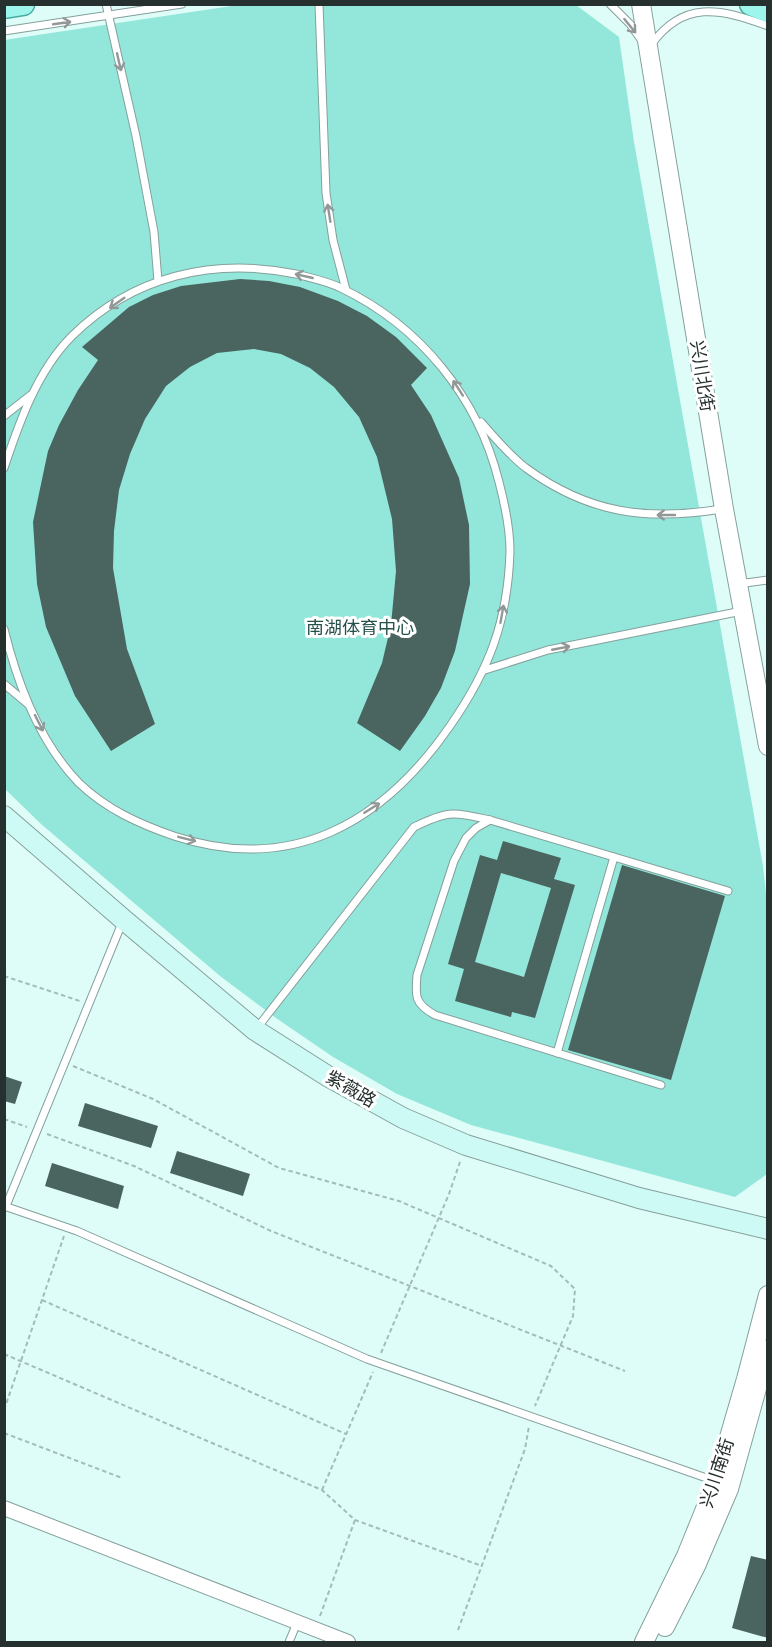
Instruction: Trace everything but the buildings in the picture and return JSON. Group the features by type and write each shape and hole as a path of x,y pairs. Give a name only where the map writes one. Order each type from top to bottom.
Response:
{"main road":[{"path":"4,8 23,4"},
{"name":"紫薇路","path":"4,816 255,1030 329,1077 403,1118 466,1145 639,1198 768,1229"}],"street":[{"name":"兴川北街","path":"641,4 724,509 768,746"},
{"name":"兴川南街","path":"644,1642 687,1556 716,1482 768,1295"},
{"name":"兴川南街","path":"658,1642 696,1566 729,1489 768,1349"},
{"path":"4,1508 348,1642"}],"lane":[{"path":"106,4 136,136 154,232 158,281"},
{"path":"4,31 182,4"},
{"path":"319,4 326,193 336,251 346,290"},
{"path":"610,4 630,24 648,50 665,26 690,10 708,7 728,11 763,13"},
{"path":"728,11 763,13"},
{"path":"4,468 34,393 53,359 71,337 125,297 158,281 185,273 249,267 311,278 346,290 386,316 431,352 455,383 477,419 498,476 507,515 510,548 508,578 496,641 485,670 436,747 383,802 322,837 289,846 220,846 181,838 145,826 107,805 78,782 47,739 29,705 17,675 4,629"},
{"path":"4,416 34,393"},
{"path":"477,419 505,449 526,467 556,486 608,509 656,515 687,515 724,509"},
{"path":"738,584 768,580"},
{"path":"485,670 548,650 743,611"},
{"path":"4,684 29,705"},
{"path":"255,1030 414,827 440,815 456,813 490,820 728,891"},
{"path":"490,820 476,828 466,838 454,861 417,975 416,994 422,1008 435,1015 661,1085"},
{"path":"557,1053 614,857"},
{"path":"124,920 5,1206 66,1228 377,1363 716,1482"},
{"path":"289,1642 297,1623"}],"path":[{"path":"4,976 88,1004"},
{"path":"64,1063 153,1099 279,1168 399,1201 551,1266 575,1289 573,1316 531,1416 525,1449 458,1630"},
{"path":"4,1119 134,1166 271,1231 625,1371"},
{"path":"322,1490 450,1194 466,1145"},
{"path":"4,1410 66,1228"},
{"path":"42,1300 346,1434"},
{"path":"4,1354 322,1490 355,1520 482,1566"},
{"path":"4,1433 122,1478"},
{"path":"315,1630 355,1520"}],"green space":[{"name":"南湖体育中心","path":"245,4 576,5 619,37 634,142 763,866 767,903 767,1174 735,1197 471,1125 397,1094 333,1057 220,976 41,824 5,789 4,40"}]}
